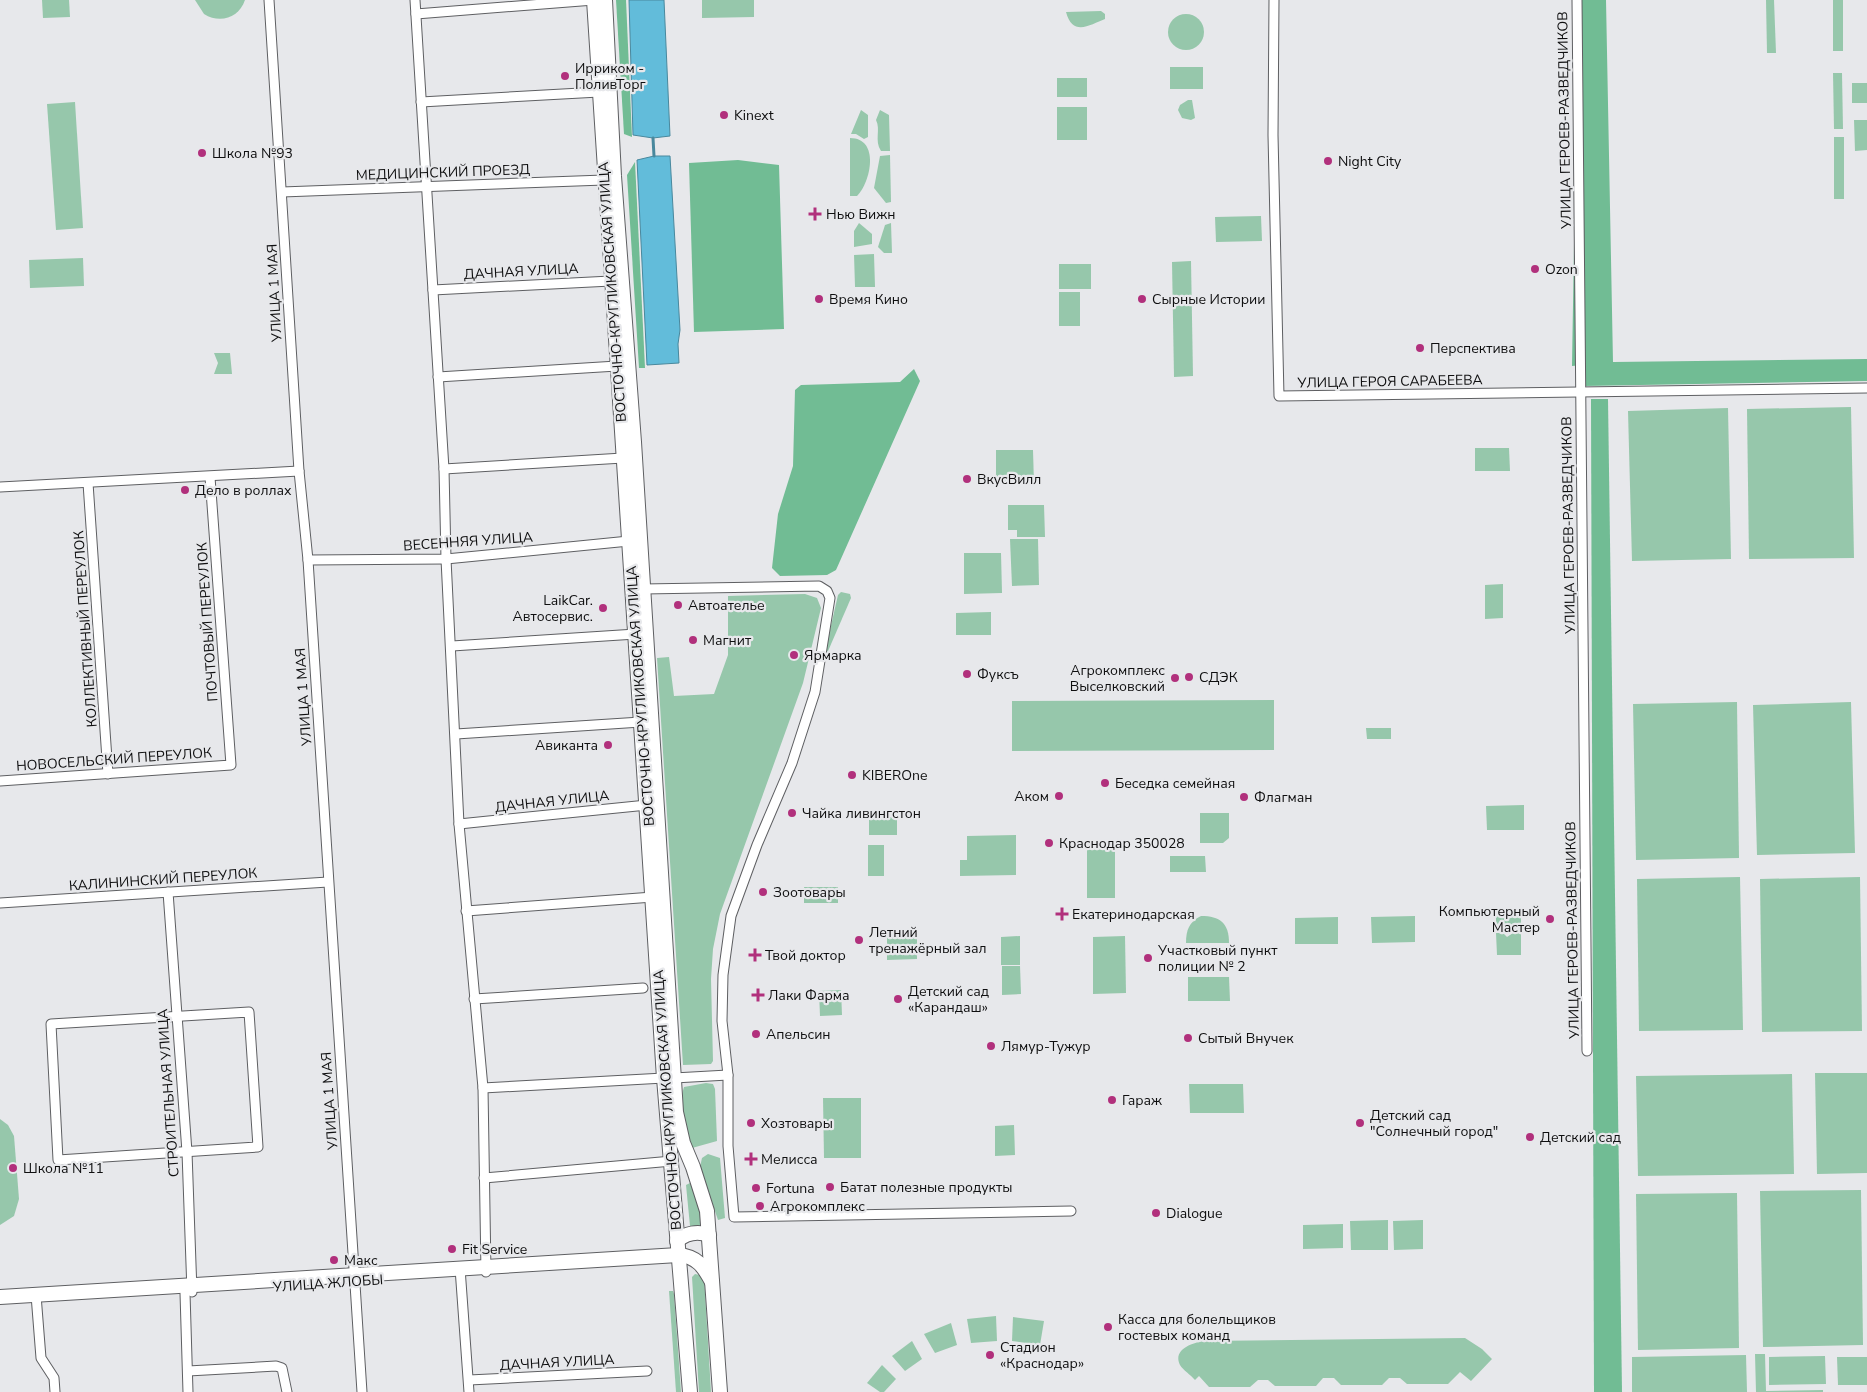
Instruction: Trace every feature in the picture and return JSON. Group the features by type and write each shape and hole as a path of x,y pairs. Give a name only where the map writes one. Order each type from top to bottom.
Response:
{"main road":[{"name":"ВОСТОЧНО-КРУГЛИКОВСКАЯ УЛИЦА","path":"594,0 604,180 653,897 670,1073 675,1092 680,1132 707,1211 720,1392"},
{"name":"ВОСТОЧНО-КРУГЛИКОВСКАЯ УЛИЦА","path":"605,0 614,176 643,589 670,1073 672,1161 690,1392"},
{"path":"677,1241 685,1235 693,1233 709,1236"},
{"name":"УЛИЦА ЖЛОБЫ","path":"0,1305 36,1299 678,1255 693,1257 703,1267 713,1283"},
{"name":"УЛИЦА ЖЛОБЫ","path":"486,1269 657,1262 670,1264 680,1276"},
{"name":"УЛИЦА ЖЛОБЫ","path":"0,1297 36,1299"}],"street":[{"name":"УЛИЦА 1 МАЯ","path":"269,0 299,471 308,560 362,1392"},
{"path":"415,0 444,469 446,559 452,646 459,824 474,999 484,1088 486,1269"},
{"path":"416,14 594,0"},
{"name":"УЛИЦА ГЕРОЯ САРАБЕЕВА","path":"1274,0 1273,135 1278,396 1867,388"},
{"name":"УЛИЦА ГЕРОЕВ-РАЗВЕДЧИКОВ","path":"1577,0 1587,1050"},
{"path":"421,102 599,92"},
{"name":"МЕДИЦИНСКИЙ ПРОЕЗД","path":"282,192 604,180"},
{"name":"ДАЧНАЯ УЛИЦА","path":"433,290 611,281"},
{"path":"438,377 617,366"},
{"path":"444,469 623,458"},
{"path":"0,488 299,471"},
{"name":"ПОЧТОВЫЙ ПЕРЕУЛОК","path":"210,476 231,765"},
{"name":"КОЛЛЕКТИВНЫЙ ПЕРЕУЛОК","path":"88,483 108,774"},
{"name":"ВЕСЕННЯЯ УЛИЦА","path":"308,560 446,559 629,541"},
{"path":"643,589 819,586 827,591 830,598 815,692 792,763 757,844 731,916 723,975 722,1021 728,1076 728,1146 734,1217 1071,1211"},
{"path":"452,646 636,634"},
{"path":"456,734 641,722"},
{"name":"НОВОСЕЛЬСКИЙ ПЕРЕУЛОК","path":"0,781 231,765"},
{"name":"ДАЧНАЯ УЛИЦА","path":"459,824 647,805"},
{"name":"КАЛИНИНСКИЙ ПЕРЕУЛОК","path":"0,903 328,882"},
{"name":"СТРОИТЕЛЬНАЯ УЛИЦА","path":"168,892 187,1152 188,1392"},
{"path":"466,911 653,897"},
{"path":"474,999 643,988"},
{"path":"249,1012 258,1146 187,1152 58,1160 51,1024 249,1012"},
{"path":"484,1088 670,1073 728,1076"},
{"path":"484,1178 672,1161"},
{"path":"460,1271 469,1392"},
{"path":"36,1299 41,1358 54,1378 55,1392"},
{"path":"188,1371 276,1366 282,1368 287,1392"},
{"name":"ДАЧНАЯ УЛИЦА","path":"469,1380 647,1371"}],"green space":[{"path":"42,0 69,0 70,17 43,18"},
{"path":"195,0 245,0 234,15 228,18 216,19 204,14"},
{"path":"616,0 626,0 632,137 624,134"},
{"path":"702,0 754,0 754,17 702,18"},
{"path":"1578,0 1606,0 1613,362 1867,359 1867,381 1584,386 1583,365 1572,366"},
{"path":"1766,0 1774,0 1776,53 1767,53"},
{"path":"1833,0 1843,0 1843,51 1833,51"},
{"path":"1101,11 1105,14 1105,19 1083,27 1073,25 1066,12"},
{"path":"1186,14 1193,15 1199,19 1203,25 1203,39 1199,45 1193,49 1186,50 1179,49 1173,45 1169,39 1168,32 1169,25 1173,19 1179,15"},
{"path":"1170,67 1203,67 1203,89 1170,89"},
{"path":"1833,73 1842,73 1843,129 1834,129"},
{"path":"1057,78 1087,78 1087,97 1057,97"},
{"path":"1852,83 1867,83 1867,103 1852,103"},
{"path":"1188,100 1192,100 1195,118 1191,120 1182,118 1178,110 1180,105"},
{"path":"75,102 83,228 56,230 47,104"},
{"path":"1057,107 1087,107 1087,140 1057,140"},
{"path":"861,110 868,115 868,137 864,139 856,134 851,134"},
{"path":"880,110 889,115 890,151 881,151 878,143 876,120"},
{"path":"1854,120 1867,120 1867,150 1855,151"},
{"path":"1834,137 1844,137 1844,199 1834,199"},
{"path":"850,138 859,140 866,145 869,153 869,171 866,181 857,196 850,196"},
{"path":"890,155 891,202 886,203 874,188 880,156"},
{"path":"738,160 779,165 784,329 694,332 689,163"},
{"path":"635,162 645,368 639,368 627,175"},
{"path":"1261,216 1262,241 1216,242 1215,217"},
{"path":"859,223 872,234 872,244 854,247 854,231"},
{"path":"891,223 892,253 884,253 878,247 885,225"},
{"path":"874,254 875,287 855,287 854,255"},
{"path":"83,258 84,286 30,288 29,260"},
{"path":"1191,261 1193,376 1174,377 1172,262"},
{"path":"1059,264 1091,264 1091,289 1059,289"},
{"path":"1059,292 1080,292 1080,326 1059,326"},
{"path":"214,353 230,353 232,374 214,374 218,363"},
{"path":"914,369 920,381 836,570 827,575 780,576 772,568 778,514 793,466 795,390 801,385 900,382"},
{"path":"1591,399 1608,399 1622,1392 1594,1392"},
{"path":"1851,407 1854,558 1749,559 1747,409"},
{"path":"1728,408 1731,559 1632,561 1628,411"},
{"path":"1475,448 1509,448 1510,471 1475,471"},
{"path":"996,450 1033,450 1034,484 996,484"},
{"path":"1008,505 1044,505 1045,537 1017,537 1017,530 1008,530"},
{"path":"1010,539 1038,539 1039,585 1012,586"},
{"path":"964,553 1001,553 1002,593 964,594"},
{"path":"1503,584 1503,618 1485,619 1485,585"},
{"path":"841,592 850,594 851,598 822,665 838,595"},
{"path":"805,594 817,598 821,608 803,683 720,914 713,949 711,979 713,1061 711,1064 683,1065 657,658 669,657 674,696 714,694 728,655 728,596"},
{"path":"991,612 991,635 956,635 956,613"},
{"path":"1274,700 1274,750 1012,751 1012,701"},
{"path":"1737,702 1739,858 1636,860 1633,704"},
{"path":"1851,702 1855,853 1757,855 1753,705"},
{"path":"1366,728 1391,728 1391,739 1367,739"},
{"path":"1524,805 1524,830 1487,830 1486,806"},
{"path":"1200,813 1229,813 1229,838 1223,843 1200,843"},
{"path":"869,817 897,817 897,835 869,835"},
{"path":"1016,835 1016,875 960,876 960,860 967,860 967,836"},
{"path":"868,845 884,845 884,876 868,876"},
{"path":"1087,847 1115,847 1115,898 1087,898"},
{"path":"1170,856 1205,856 1206,872 1170,872"},
{"path":"1740,877 1743,1030 1639,1031 1637,879"},
{"path":"1860,877 1862,1031 1762,1032 1760,879"},
{"path":"804,887 838,887 838,903 804,903"},
{"path":"1496,909 1521,909 1521,931 1513,931 1510,927 1503,931 1496,931"},
{"path":"1201,916 1213,917 1222,922 1229,936 1229,943 1186,943 1189,927"},
{"path":"1415,916 1415,942 1372,943 1371,917"},
{"path":"1338,917 1338,944 1295,944 1295,918"},
{"path":"887,930 917,930 917,959 887,960"},
{"path":"1496,933 1503,933 1507,937 1513,933 1521,933 1521,955 1497,955"},
{"path":"1020,936 1020,965 1001,965 1001,937"},
{"path":"1125,936 1126,993 1093,994 1093,937"},
{"path":"1002,966 1020,966 1021,994 1002,995"},
{"path":"1188,977 1229,977 1230,1001 1188,1001"},
{"path":"841,990 842,1015 820,1016 819,991"},
{"path":"1815,1073 1867,1073 1867,1173 1817,1174"},
{"path":"1792,1074 1794,1174 1638,1176 1636,1076"},
{"path":"706,1083 713,1084 715,1089 717,1141 692,1148 683,1118 682,1094 684,1087"},
{"path":"1189,1084 1243,1084 1244,1113 1190,1113"},
{"path":"823,1098 861,1098 861,1158 824,1158"},
{"path":"0,1119 8,1125 14,1136 19,1199 14,1216 0,1225"},
{"path":"1014,1125 1015,1155 995,1156 995,1126"},
{"path":"708,1154 720,1158 725,1218 718,1220 700,1167 702,1158"},
{"path":"690,1183 697,1199 704,1226 694,1230 690,1226 686,1185"},
{"path":"1861,1190 1863,1345 1763,1347 1760,1191"},
{"path":"1737,1193 1739,1348 1638,1350 1636,1194"},
{"path":"1388,1220 1388,1250 1351,1250 1350,1221"},
{"path":"1423,1220 1423,1249 1394,1250 1393,1221"},
{"path":"1343,1224 1343,1248 1303,1249 1303,1225"},
{"path":"695,1274 704,1276 711,1392 699,1392 692,1277"},
{"path":"669,1291 673,1291 674,1294 681,1392 676,1392"},
{"path":"996,1316 997,1341 971,1343 967,1319"},
{"path":"1013,1317 1044,1321 1040,1345 1012,1341"},
{"path":"951,1323 957,1345 935,1353 924,1334"},
{"path":"1465,1338 1482,1349 1492,1359 1471,1381 1460,1372 1448,1384 1407,1384 1400,1378 1389,1378 1382,1385 1341,1385 1334,1378 1323,1378 1316,1386 1275,1386 1268,1380 1258,1380 1250,1387 1209,1387 1199,1376 1195,1380 1181,1367 1178,1359 1185,1347 1205,1341"},
{"path":"912,1341 922,1359 905,1371 892,1356"},
{"path":"1755,1354 1765,1354 1766,1391 1823,1390 1823,1392 1756,1392"},
{"path":"1746,1355 1747,1392 1632,1392 1632,1357"},
{"path":"1825,1356 1826,1384 1769,1385 1769,1357"},
{"path":"1837,1357 1867,1357 1867,1385 1838,1385"},
{"path":"882,1365 896,1379 884,1392 880,1392 867,1383"}],"water":[{"path":"629,0 664,0 670,136 653,138 633,135"},
{"path":"654,156 670,156 680,330 678,344 679,363 647,365 637,160"}],"waterway":[{"path":"653,138 654,156"}],"place":[{"name":"Ирриком - ПоливТорг","path":"565,76"},
{"name":"Kinext","path":"724,115"},
{"name":"Школа №93","path":"202,153"},
{"name":"Night City","path":"1328,161"},
{"name":"Нью Вижн","path":"815,214"},
{"name":"Ozon","path":"1535,269"},
{"name":"Время Кино","path":"819,299"},
{"name":"Сырные Истории","path":"1142,299"},
{"name":"Перспектива","path":"1420,348"},
{"name":"ВкусВилл","path":"967,479"},
{"name":"Дело в роллах","path":"185,490"},
{"name":"Автоателье","path":"678,605"},
{"name":"LaikCar. Автосервис.","path":"603,608"},
{"name":"Магнит","path":"693,640"},
{"name":"Ярмарка","path":"794,655"},
{"name":"Фуксъ","path":"967,674"},
{"name":"СДЭК","path":"1189,677"},
{"name":"Агрокомплекс Выселковский","path":"1175,678"},
{"name":"Авиканта","path":"608,745"},
{"name":"KIBEROne","path":"852,775"},
{"name":"Беседка семейная","path":"1105,783"},
{"name":"Аком","path":"1059,796"},
{"name":"Флагман","path":"1244,797"},
{"name":"Чайка ливингстон","path":"792,813"},
{"name":"Краснодар 350028","path":"1049,843"},
{"name":"Зоотовары","path":"763,892"},
{"name":"Екатеринодарская","path":"1062,914"},
{"name":"Компьютерный Мастер","path":"1550,919"},
{"name":"Летний тренажёрный зал","path":"859,940"},
{"name":"Твой доктор","path":"755,955"},
{"name":"Участковый пункт полиции № 2","path":"1148,958"},
{"name":"Лаки Фарма","path":"758,995"},
{"name":"Детский сад «Карандаш»","path":"898,999"},
{"name":"Апельсин","path":"756,1034"},
{"name":"Сытый Внучек","path":"1188,1038"},
{"name":"Лямур-Тужур","path":"991,1046"},
{"name":"Гараж","path":"1112,1100"},
{"name":"Хозтовары","path":"751,1123"},
{"name":"Детский сад \"Солнечный город\"","path":"1360,1123"},
{"name":"Детский сад","path":"1530,1137"},
{"name":"Мелисса","path":"751,1159"},
{"name":"Школа №11","path":"13,1168"},
{"name":"Батат полезные продукты","path":"830,1187"},
{"name":"Fortuna","path":"756,1188"},
{"name":"Агрокомплекс","path":"760,1206"},
{"name":"Dialogue","path":"1156,1213"},
{"name":"Fit Service","path":"452,1249"},
{"name":"Макс","path":"334,1260"},
{"name":"Касса для болельщиков гостевых команд","path":"1108,1327"},
{"name":"Стадион «Краснодар»","path":"990,1355"}]}
